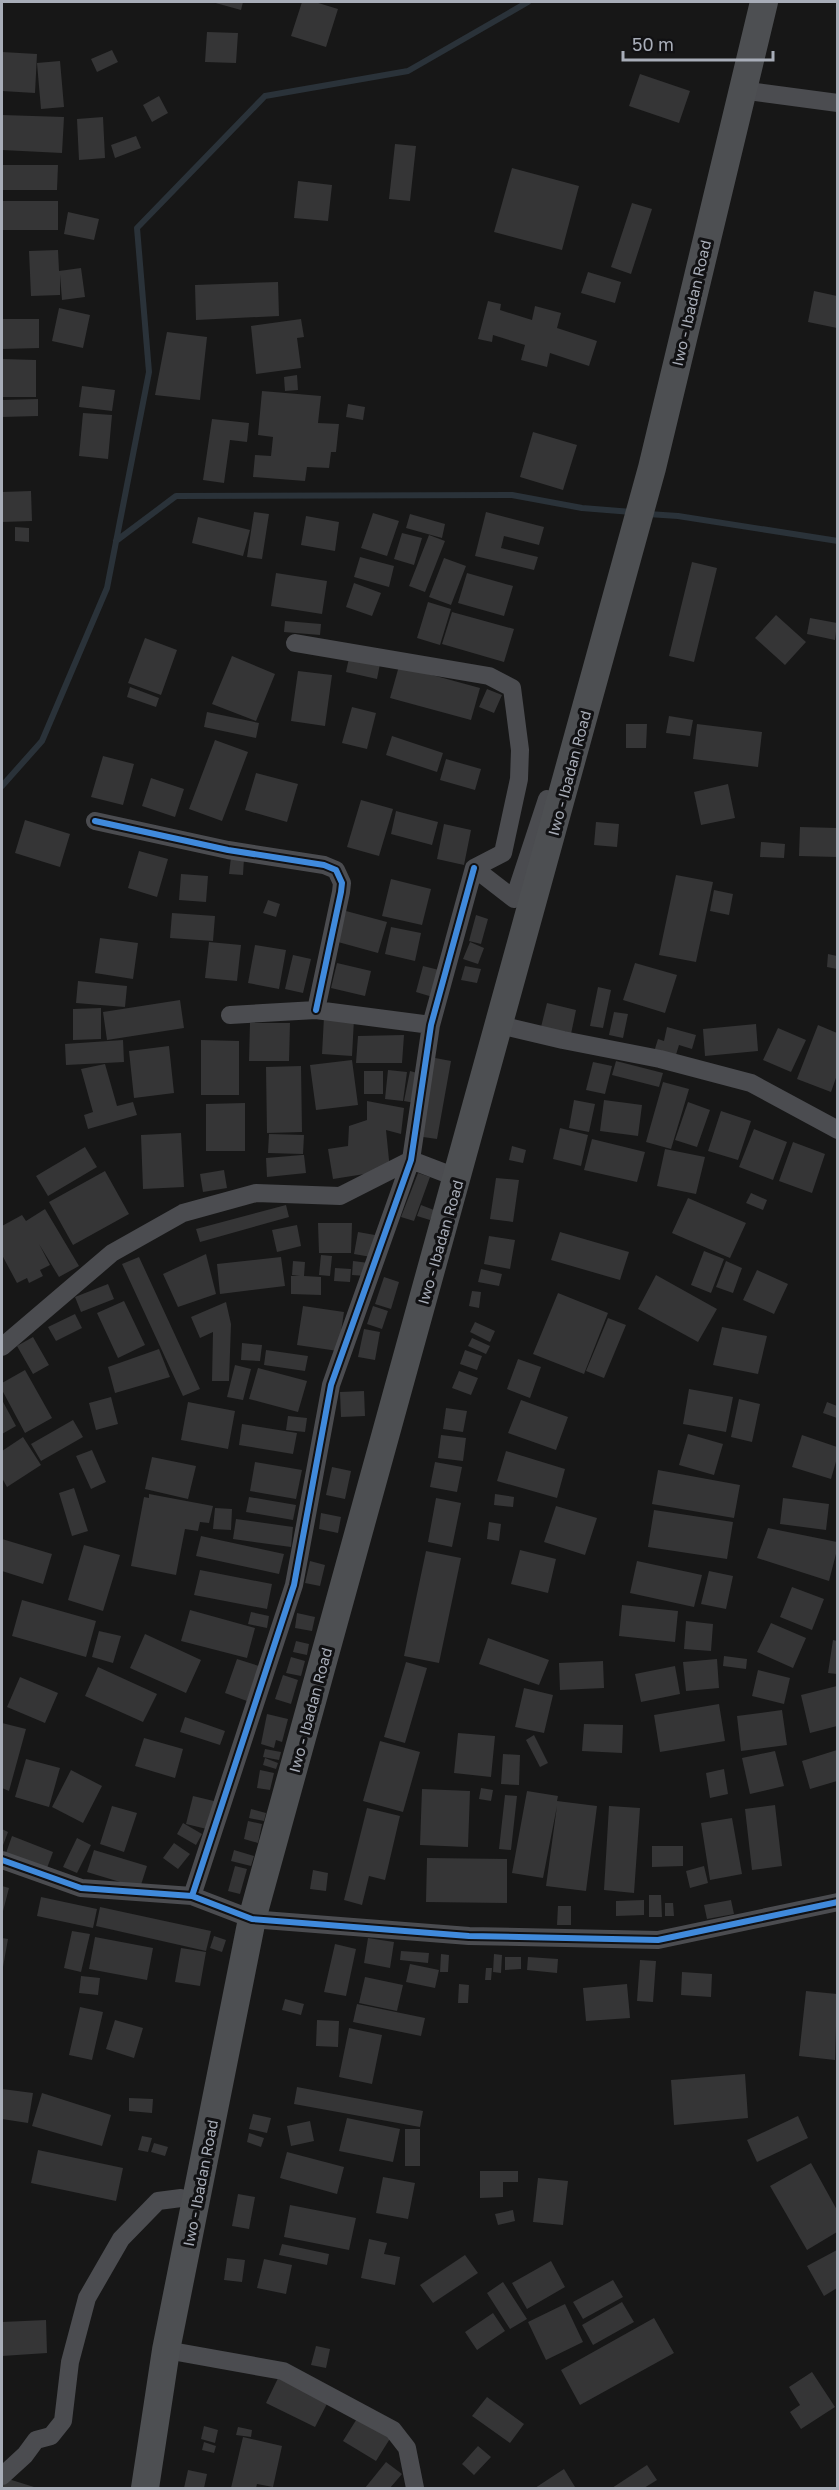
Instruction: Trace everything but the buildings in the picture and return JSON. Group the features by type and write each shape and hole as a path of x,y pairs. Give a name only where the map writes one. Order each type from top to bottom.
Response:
{"main road":[{"name":"Iwo - Ibadan Road","path":"145,2488 166,2350 252,1919 652,468 764,2"}],"street":[{"path":"741,90 837,102"},
{"path":"474,868 514,899 629,553"},
{"path":"192,1896 294,1585 331,1385 411,1160 431,1025 474,868 503,853 519,779 520,750 512,688 489,676 295,643"},
{"path":"94,821 228,850 324,865 336,870 342,883 341,892 316,1010"},
{"path":"230,1015 316,1010 431,1025"},
{"path":"500,1025 563,1041 660,1059 751,1083 837,1130"},
{"path":"2,1347 112,1253 183,1213 256,1192 340,1196 411,1160 458,1178"},
{"path":"2,1860 81,1888 192,1896 252,1919 469,1936 658,1940 837,1902"},
{"path":"2,2476 25,2455 36,2440 51,2436 63,2421 70,2362 87,2298 121,2239 158,2201 181,2198 197,2203"},
{"path":"166,2350 283,2371 393,2430 407,2448 416,2488"}],"waterway":[{"path":"2,786 42,741 107,588 149,372 137,228 265,96 408,71 528,2"},
{"path":"116,541 176,496 512,495 582,508 632,512"},
{"path":"648,514 678,516 838,541"}],"cycle path":[{"path":"95,821 228,850 324,865 336,870 342,883 341,892 316,1010"},
{"path":"192,1896 294,1585 331,1385 411,1160 431,1025 474,868"},
{"path":"2,1860 81,1888 192,1896 252,1919 469,1936 658,1940 838,1902"}]}
